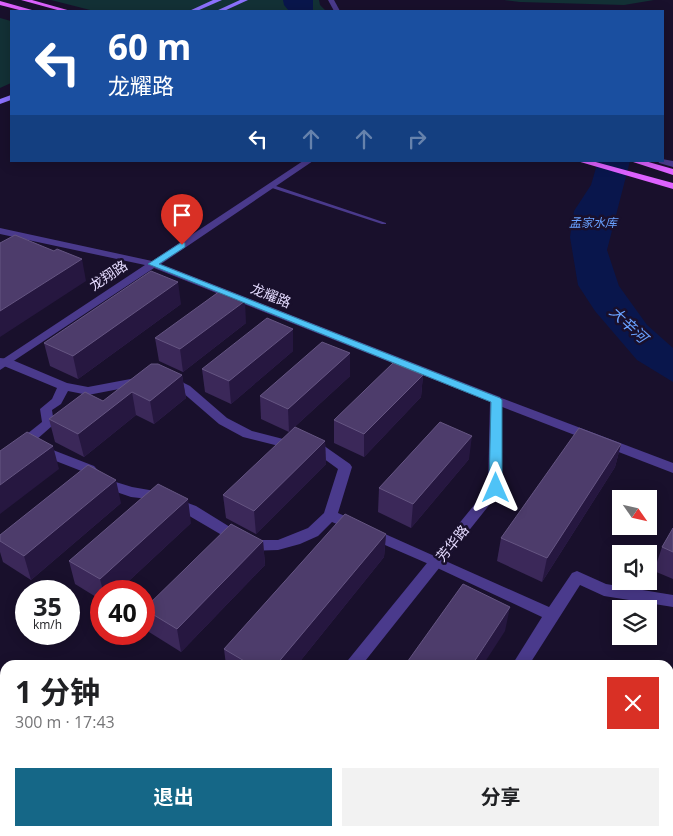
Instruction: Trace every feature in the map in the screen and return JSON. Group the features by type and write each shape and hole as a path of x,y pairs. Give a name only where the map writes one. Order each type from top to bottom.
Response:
{"main road":[{"path":"24,0 64,10"},
{"path":"194,10 219,0"},
{"path":"221,10 245,0"},
{"path":"0,3 26,10"},
{"path":"585,162 673,186"},
{"path":"643,162 660,164 673,172"}],"street":[{"name":"龙翔路","path":"2,363 307,162"},
{"path":"660,164 673,164"},
{"name":"龙耀路","path":"0,231 152,264 673,468"},
{"path":"2,363 64,386 88,391 136,381 169,381 186,389 223,421 248,434 287,444 315,446 345,467 330,515 313,532 294,540 278,545 249,546 191,510 150,494 131,492 101,482 89,469 48,453 27,441 48,423 46,409 57,401 64,386"},
{"name":"芳华路","path":"356,660 496,488 496,400"},
{"path":"330,515 436,561 552,615"},
{"path":"523,660 578,577 604,590 673,601"}],"lane":[{"path":"271,186 384,223"}],"green space":[{"path":"51,0 319,0 320,5 325,10 90,10"},
{"path":"504,0 654,0 624,5"},
{"path":"0,18 10,21 10,83 0,88"}],"water":[{"path":"283,0 313,0 313,10 288,10"},
{"name":"孟家水库","path":"598,162 630,162 607,250 619,286 647,325 673,348 673,382 637,360 595,311 578,285 570,237 574,211 591,185"}],"building":[{"path":"15,235 54,251 57,249 82,259 0,311 0,243"},
{"path":"151,271 178,282 73,356 44,343"},
{"path":"220,291 245,301 180,349 155,338"},
{"path":"267,318 293,329 229,381 202,369"},
{"path":"322,342 350,353 288,409 260,396"},
{"path":"393,363 423,375 364,434 334,420"},
{"path":"151,364 158,364 182,375 150,401 132,392 78,434 49,419 85,392 103,401"},
{"path":"440,422 472,436 413,504 379,488"},
{"path":"295,427 325,441 254,511 223,495"},
{"path":"579,428 621,444 547,558 501,538"},
{"path":"27,432 53,446 0,485 0,451"},
{"path":"88,465 116,480 24,556 0,541 0,535"},
{"path":"158,484 188,499 100,579 69,561"},
{"path":"345,514 386,534 280,660 243,660 224,649"},
{"path":"231,524 263,541 177,629 155,616 155,598"},
{"path":"673,528 673,552 662,547"},
{"path":"463,584 510,607 475,660 409,660"}],"route":[{"path":"182,245 152,264 496,400 496,488"}],"water label":[{"name":"大辛河","path":"629,324"}]}
